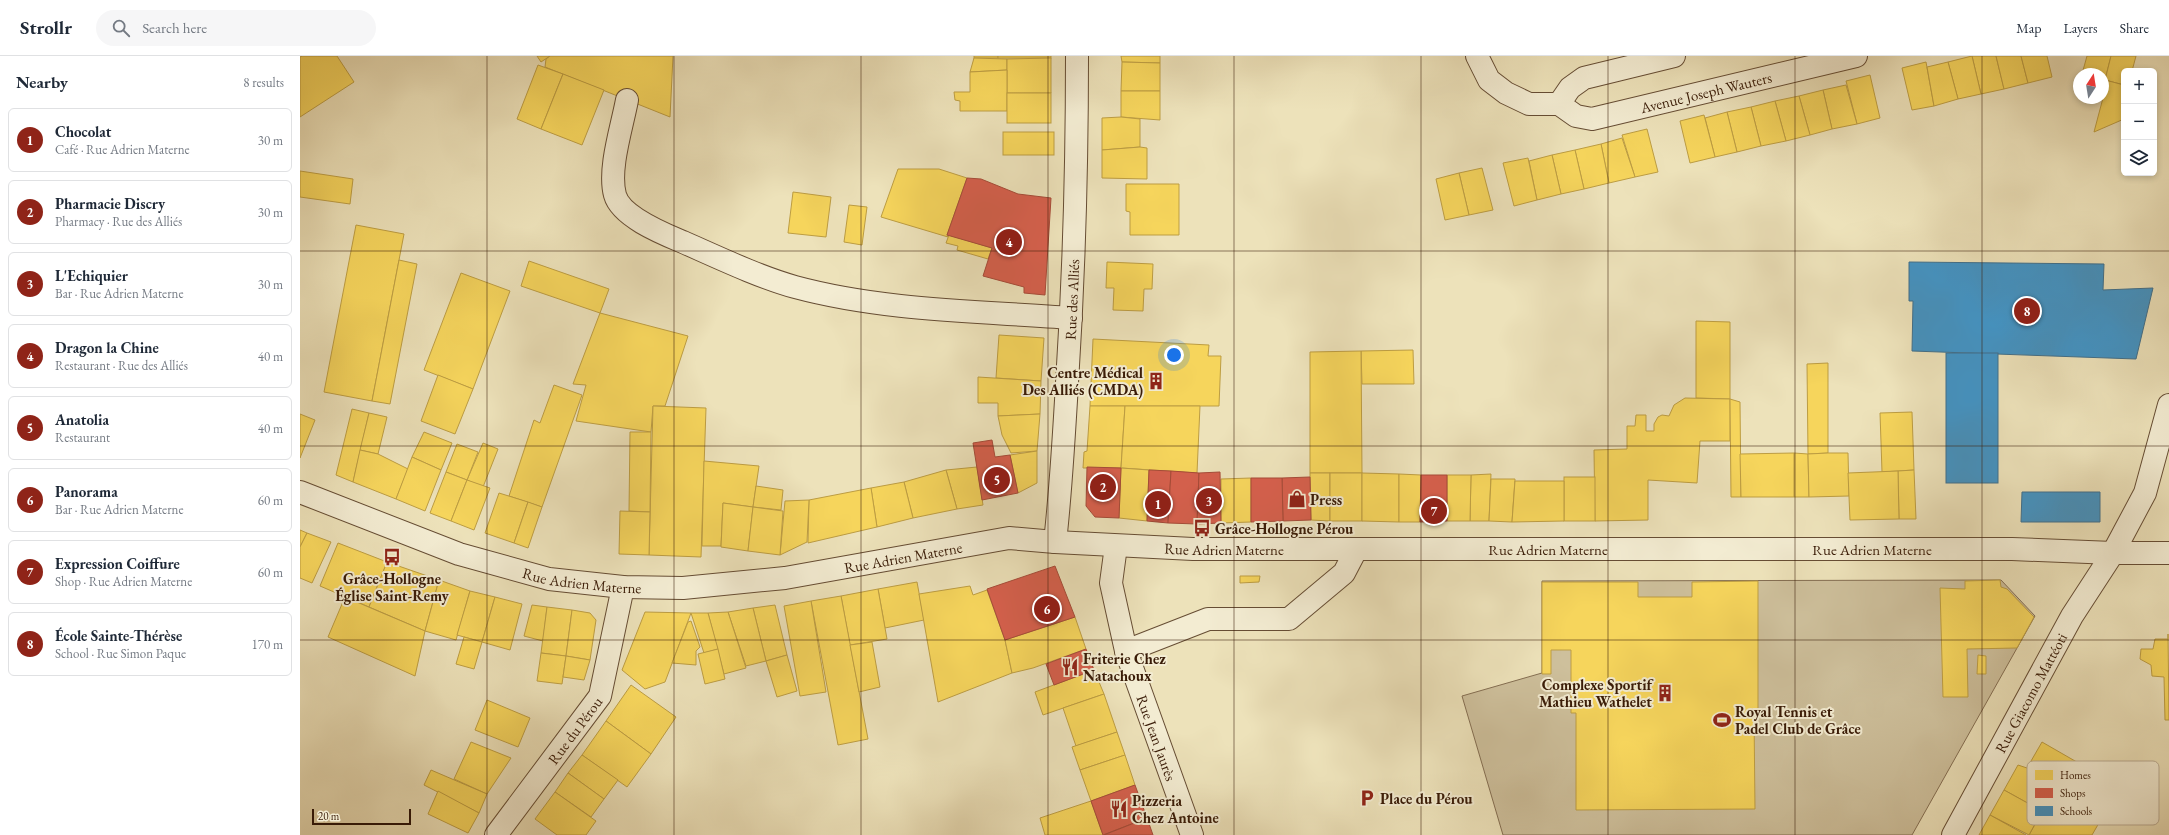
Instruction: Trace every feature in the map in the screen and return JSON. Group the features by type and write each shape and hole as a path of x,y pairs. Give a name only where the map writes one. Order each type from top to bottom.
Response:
{"street":[{"name":"Rue des Alliés","path":"1056,542 1060,504 1071,318 1077,175 1077,56"},
{"path":"1477,56 1489,80 1506,93 1529,104 1559,104 1570,88 1584,78 1674,56"},
{"name":"Avenue Joseph Wauters","path":"1559,104 1576,116 1592,119 1856,56"},
{"path":"627,100 614,173 616,196 630,216 663,234 794,286 847,298 895,305 1071,318"},
{"name":"Rue Giacomo Mattéoti","path":"1953,835 2072,616 2113,553 2145,493 2169,404"},
{"name":"Rue Adrien Materne","path":"300,492 459,554 549,579 623,587 683,588 785,578 1009,538 1116,546 1193,549 2012,549 2113,553 2169,553"},
{"name":"Rue Jean Jaurès","path":"1116,546 1111,584 1126,651 1192,835"},
{"path":"1126,651 1208,619 1289,619 1344,573 1356,550"},
{"name":"Rue du Pérou","path":"496,835 600,696 623,587"}],"shaded area":[{"name":"Royal Tennis et Padel Club de Grâce","path":"2001,580 2035,616 1912,835 1503,835 1462,696 1542,673 1542,581"}],"building: Homes":[{"path":"337,56 354,82 300,117 300,57"},
{"path":"537,56 550,56 541,62"},
{"path":"550,56 673,56 670,117 545,67 546,59"},
{"path":"974,56 998,56 998,58 974,58"},
{"path":"998,56 1051,56 1051,58 998,58"},
{"path":"1121,56 1160,56 1160,63 1122,62"},
{"path":"1972,56 1996,56 2004,89 1981,94"},
{"path":"1972,56 1981,94 1958,99 1948,62"},
{"path":"1996,56 2021,56 2028,83 2004,89"},
{"path":"2021,56 2047,56 2052,77 2028,83"},
{"path":"2087,56 2111,56 2108,68 2084,68"},
{"path":"2111,56 2136,56 2133,68 2121,68 2121,84 2109,81 2108,68"},
{"path":"974,58 1007,59 1007,70 970,72"},
{"path":"1051,58 1051,93 1007,93 1007,59"},
{"path":"1122,62 1160,63 1160,91 1121,91"},
{"path":"1926,62 1934,106 1912,110 1902,68"},
{"path":"1948,62 1958,99 1934,106 1927,67"},
{"path":"538,65 563,74 541,129 517,119"},
{"path":"1007,70 1007,111 960,111 960,101 955,100 954,92 970,92 970,72"},
{"path":"563,74 604,90 582,145 541,129"},
{"path":"1870,75 1880,118 1857,124 1846,81"},
{"path":"2109,81 2121,84 2121,120 2094,132 2101,104 2109,104"},
{"path":"1846,85 1857,124 1832,129 1823,90"},
{"path":"1823,90 1832,129 1810,135 1799,96"},
{"path":"1121,91 1160,91 1160,120 1121,117"},
{"path":"1007,93 1051,93 1051,123 1007,123"},
{"path":"1799,96 1810,135 1786,141 1775,101"},
{"path":"1775,101 1786,141 1761,146 1751,107"},
{"path":"1751,107 1761,146 1737,152 1727,112"},
{"path":"1727,112 1737,152 1715,157 1705,118"},
{"path":"1704,115 1715,157 1690,163 1680,121"},
{"path":"1121,117 1140,119 1140,147 1102,150 1102,118"},
{"path":"1647,129 1658,172 1635,177 1622,135"},
{"path":"1003,132 1054,132 1054,155 1003,155"},
{"path":"1622,138 1635,177 1609,183 1601,144"},
{"path":"1601,144 1609,183 1584,189 1575,150"},
{"path":"1140,147 1147,148 1147,179 1102,178 1102,150"},
{"path":"1575,150 1584,189 1561,194 1552,155"},
{"path":"1552,155 1561,194 1537,200 1529,161"},
{"path":"1528,158 1537,200 1514,206 1503,163"},
{"path":"1482,168 1493,210 1469,215 1459,173"},
{"path":"898,169 939,169 967,178 947,235 948,237 881,217"},
{"path":"300,171 353,179 350,204 300,197"},
{"path":"1459,173 1469,215 1445,220 1436,179"},
{"path":"1126,184 1179,184 1179,235 1130,235 1130,212 1126,211"},
{"path":"793,192 831,197 826,237 788,233"},
{"path":"849,205 867,207 862,245 844,242"},
{"path":"356,225 404,234 372,401 324,392"},
{"path":"949,235 992,248 988,259 957,250 958,246 946,243"},
{"path":"399,260 417,264 390,404 372,401"},
{"path":"529,261 609,289 600,313 521,286"},
{"path":"1107,262 1153,264 1152,289 1144,289 1143,311 1113,310 1114,288 1106,288"},
{"path":"461,273 510,291 473,389 424,370"},
{"path":"600,313 688,336 665,406 653,406 651,432 576,421 586,385 573,384"},
{"path":"1696,321 1730,322 1730,399 1696,398"},
{"path":"999,335 1044,338 1041,381 996,378"},
{"name":"Centre Médical Des Alliés (CMDA)","path":"1093,339 1209,345 1208,356 1221,356 1219,406 1090,406"},
{"path":"1413,350 1414,384 1362,384 1361,351"},
{"path":"1361,351 1362,473 1310,473 1310,352"},
{"path":"1828,363 1828,453 1808,454 1807,364"},
{"path":"438,375 473,389 455,434 421,421"},
{"path":"978,377 1041,381 1040,414 998,416 998,403 978,403"},
{"path":"554,385 582,395 542,507 509,496 534,420 540,423"},
{"path":"1685,398 1730,399 1730,441 1700,441 1697,483 1648,480 1648,520 1595,521 1594,450 1627,449 1627,426 1635,426 1636,415 1646,415 1646,431 1654,431 1654,424 1658,417 1662,415 1669,416 1674,405"},
{"path":"1730,399 1740,402 1741,497 1731,497"},
{"path":"653,406 706,408 701,557 649,555"},
{"path":"1090,406 1125,406 1121,468 1083,468 1084,452 1087,451"},
{"path":"1125,406 1200,406 1197,473 1121,468"},
{"path":"352,409 369,413 353,482 336,475"},
{"path":"1912,412 1914,470 1882,472 1880,413"},
{"path":"369,413 387,417 378,454 360,450"},
{"path":"300,414 315,420 300,458"},
{"path":"1040,414 1037,451 1011,453 1002,435 998,416"},
{"path":"424,432 452,443 441,470 412,457"},
{"path":"630,432 651,432 650,512 629,511"},
{"path":"483,443 498,449 483,487 467,480"},
{"path":"457,444 478,452 467,480 446,472"},
{"path":"360,450 378,454 408,469 396,499 353,482"},
{"path":"1037,451 1037,483 1018,493 1010,455"},
{"path":"1794,453 1808,454 1809,497 1794,497"},
{"path":"1794,453 1794,497 1741,497 1740,454"},
{"path":"1848,453 1849,496 1809,497 1808,454"},
{"path":"412,457 441,470 425,511 396,499"},
{"path":"704,461 759,466 753,507 723,503 721,546 702,546"},
{"path":"977,467 983,505 957,509 946,470"},
{"path":"1121,468 1149,470 1147,521 1119,518"},
{"path":"946,470 957,509 913,518 904,482"},
{"path":"1914,470 1916,519 1899,519 1898,471"},
{"path":"1898,471 1899,519 1850,520 1848,473"},
{"path":"446,472 467,480 451,521 430,513"},
{"path":"1310,473 1330,473 1330,521 1311,520"},
{"path":"1330,473 1362,473 1362,521 1330,521"},
{"path":"1362,473 1399,474 1399,522 1362,521"},
{"path":"1399,474 1421,475 1420,522 1399,522"},
{"path":"1491,474 1489,521 1470,521 1471,475"},
{"path":"1447,475 1471,475 1470,521 1447,521"},
{"path":"1564,477 1595,477 1595,521 1564,521"},
{"path":"1251,478 1251,522 1221,523 1221,479"},
{"path":"1491,479 1515,479 1512,522 1489,521"},
{"path":"467,480 490,488 474,530 451,521"},
{"path":"1515,481 1564,481 1564,521 1512,522"},
{"path":"904,482 913,518 877,527 871,488"},
{"path":"756,486 783,490 781,510 753,507"},
{"path":"871,488 877,527 808,543 809,500"},
{"path":"499,493 528,502 514,543 485,533"},
{"path":"809,500 807,542 780,555 785,501"},
{"path":"528,502 542,507 528,548 514,543"},
{"path":"723,503 753,507 748,551 721,547"},
{"path":"753,507 783,511 780,555 748,551"},
{"path":"620,511 650,512 649,555 619,554"},
{"path":"300,530 307,533 300,547"},
{"path":"307,533 331,542 312,583 300,578 300,547"},
{"path":"338,543 387,562 369,607 320,586"},
{"path":"387,562 439,580 425,631 369,607"},
{"path":"1240,576 1260,576 1259,582 1240,583"},
{"path":"439,580 470,591 456,640 425,631"},
{"path":"2000,580 2001,587 2007,589 2034,617 2017,648 1967,649 1968,697 1943,697 1940,588 1965,589 1965,581"},
{"name":"Complexe Sportif Mathieu Wathelet","path":"1758,581 1758,713 1754,713 1755,809 1576,810 1576,713 1571,713 1571,650 1551,650 1551,674 1542,674 1542,582 1638,582 1638,597 1692,597 1692,582"},
{"path":"917,582 924,620 885,628 878,589"},
{"path":"970,586 973,595 987,590 1005,640 1012,673 938,702 919,594"},
{"path":"878,589 887,639 850,645 841,596"},
{"path":"470,591 495,597 482,642 457,635"},
{"path":"841,596 868,739 838,745 811,601"},
{"path":"345,597 425,631 415,676 328,637"},
{"path":"495,597 522,604 510,650 482,642"},
{"path":"811,601 826,692 800,696 784,606"},
{"path":"532,605 547,607 543,641 524,636"},
{"path":"775,605 787,655 766,661 753,608"},
{"path":"547,607 572,610 566,656 541,653"},
{"path":"753,608 766,661 746,666 728,612"},
{"path":"572,610 590,613 596,620 590,660 566,656"},
{"path":"645,612 691,613 665,682 645,689 622,670"},
{"path":"728,612 746,668 724,674 708,613"},
{"path":"691,613 708,613 718,649 704,653"},
{"path":"1075,617 1086,649 1033,668 1012,673 1005,640"},
{"path":"691,621 700,647 696,651 696,665 672,663 688,622"},
{"path":"2168,634 2169,720 2165,720 2164,677 2152,676 2151,665 2140,659 2141,649 2153,649 2155,639 2168,639"},
{"path":"464,637 482,642 474,669 456,664"},
{"path":"872,642 880,687 859,692 850,645"},
{"path":"718,649 725,679 705,684 698,654"},
{"path":"541,653 566,656 562,684 537,681"},
{"path":"787,655 797,691 777,697 766,661"},
{"path":"1978,655 1986,656 1986,674 1977,674"},
{"path":"566,656 590,660 584,680 563,677"},
{"path":"1094,670 1104,694 1043,715 1035,692"},
{"path":"631,685 676,717 651,754 606,721"},
{"path":"1104,694 1117,732 1076,746 1063,708"},
{"path":"487,700 530,718 518,747 475,730"},
{"path":"606,721 651,754 627,787 582,755"},
{"path":"1117,732 1125,755 1080,770 1072,747"},
{"path":"471,742 511,758 487,794 454,779"},
{"path":"2042,742 2075,761 2031,761"},
{"path":"582,755 618,780 604,799 568,773"},
{"path":"1125,755 1135,785 1091,801 1080,770"},
{"path":"2018,765 2027,768 2027,803 2004,790"},
{"path":"431,770 487,794 479,813 424,785"},
{"path":"568,773 604,799 591,817 555,792"},
{"path":"2004,790 2027,803 2027,825 2034,825 2029,835 1990,815"},
{"path":"438,791 479,813 468,833 428,814"},
{"path":"555,792 596,821 586,835 557,835 535,819"},
{"path":"1091,801 1103,835 1045,835 1040,818"},
{"path":"1990,815 2026,835 1979,835"},
{"path":"2035,825 2098,825 2092,835 2029,835"}],"building: Shops":[{"path":"967,178 981,179 1018,194 1051,198 1045,295 1024,293 1024,287 983,276 992,248 947,235"},
{"path":"992,440 995,457 1010,455 1018,493 982,500 973,443"},
{"path":"1087,467 1121,468 1119,518 1095,517 1086,506"},
{"path":"1149,470 1171,471 1168,523 1147,521"},
{"path":"1171,471 1199,473 1197,524 1168,523"},
{"path":"1220,472 1221,523 1197,524 1199,473"},
{"path":"1421,475 1447,475 1447,521 1420,522"},
{"name":"Press","path":"1310,477 1311,520 1283,521 1282,478"},
{"path":"1251,478 1282,478 1283,521 1251,522"},
{"path":"1055,566 1075,617 1005,640 987,589"},
{"name":"Friterie Chez Natachoux","path":"1086,649 1094,670 1054,685 1046,664"},
{"name":"Pizzeria Chez Antoine","path":"1135,785 1147,818 1103,835 1091,801"},
{"path":"1147,818 1153,835 1104,835"}],"building: Schools":[{"path":"1909,262 2104,264 2103,290 2153,288 2136,359 1912,351 1913,301 1909,301"},
{"path":"1946,353 1998,353 1998,483 1946,483"},
{"path":"2022,492 2100,492 2100,522 2021,522"}],"place":[{"name":"Dragon la Chine","path":"1009,242"},
{"name":"École Sainte-Thérèse","path":"2027,311"},
{"name":"Centre Médical Des Alliés (CMDA)","path":"1156,381"},
{"name":"Anatolia","path":"997,480"},
{"name":"Pharmacie Discry","path":"1103,487"},
{"name":"Press","path":"1297,499"},
{"name":"L'Echiquier","path":"1209,501"},
{"name":"Chocolat","path":"1158,504"},
{"name":"Expression Coiffure","path":"1434,511"},
{"name":"Grâce-Hollogne Pérou","path":"1202,528"},
{"name":"Grâce-Hollogne Église Saint-Remy","path":"392,557"},
{"name":"Panorama","path":"1047,609"},
{"name":"Friterie Chez Natachoux","path":"1070,667"},
{"name":"Complexe Sportif Mathieu Wathelet","path":"1665,693"},
{"name":"Royal Tennis et Padel Club de Grâce","path":"1722,720"},
{"name":"Place du Pérou","path":"1367,798"},
{"name":"Pizzeria Chez Antoine","path":"1119,809"}]}
